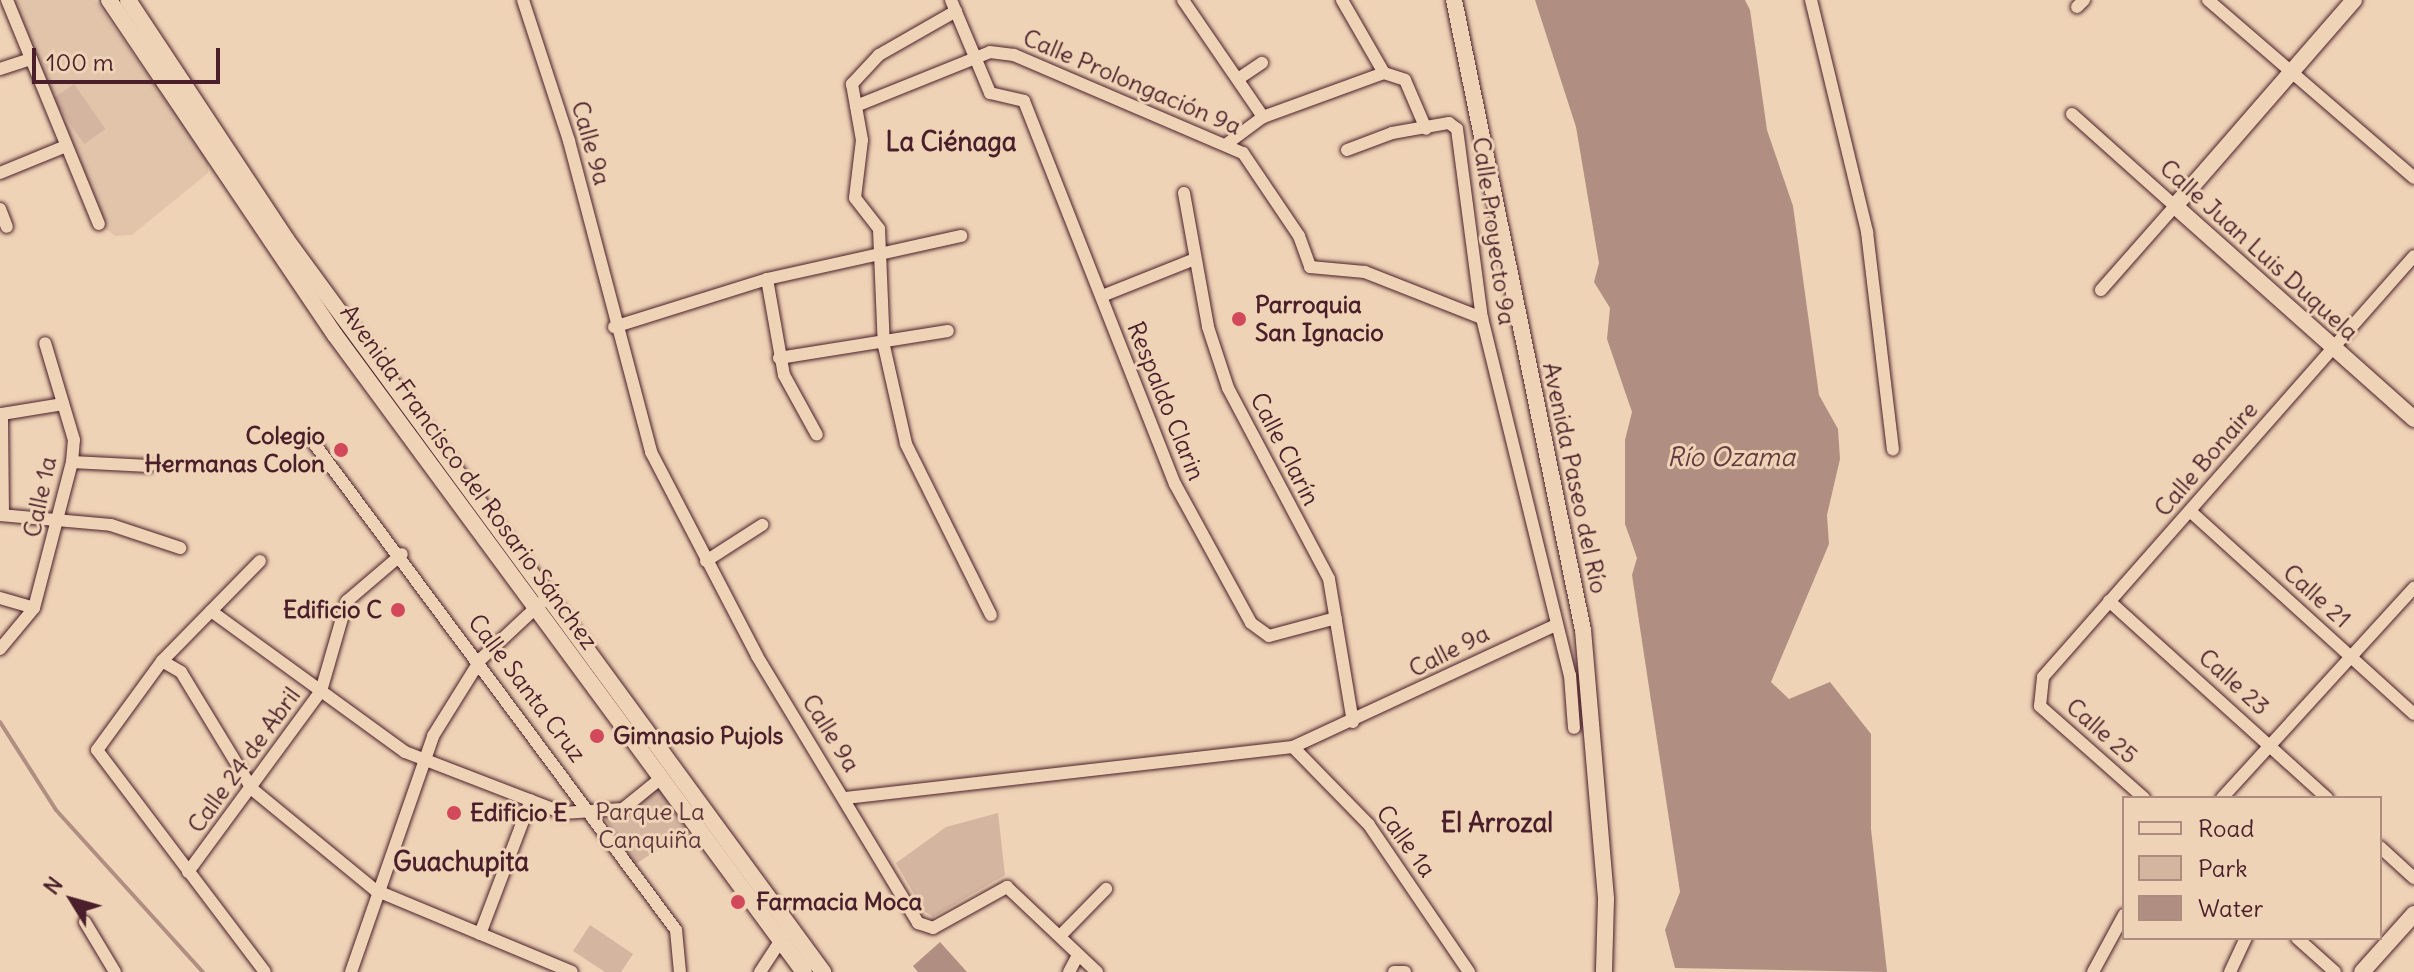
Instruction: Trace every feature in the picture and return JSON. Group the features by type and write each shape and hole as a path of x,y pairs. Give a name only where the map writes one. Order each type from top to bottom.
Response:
{"main road":[{"name":"Avenida Francisco del Rosario Sánchez","path":"109,0 225,158"},
{"name":"Avenida Paseo del Río","path":"1454,0 1509,294 1583,630 1605,869 1604,972"},
{"path":"2175,206 2354,0"},
{"name":"Avenida Francisco del Rosario Sánchez","path":"131,1 225,158 281,243 785,935 804,972"},
{"name":"Calle Juan Luis Duquela","path":"2175,206 2331,349 2414,419"},
{"name":"Avenida Francisco del Rosario Sánchez","path":"542,603 661,778 785,935 823,972"},
{"path":"2362,972 2414,914"}],"street":[{"path":"7,0 99,224"},
{"name":"Calle 9a","path":"523,0 569,141 614,327 651,452 706,561 845,798 1293,747 1353,722 1556,625"},
{"path":"1183,0 1263,117"},
{"path":"1342,0 1384,73"},
{"path":"1811,0 1867,232 1893,449"},
{"path":"2208,0 2414,178"},
{"path":"856,106 976,57 954,6 868,63 852,84 862,140 855,198 879,229 884,346 906,444 991,615"},
{"name":"Calle Prolongación 9a","path":"976,57 1014,55 1228,143 1252,162 1299,236 1307,265 1365,272 1482,318"},
{"name":"Respaldo Clarin","path":"976,57 990,93 1024,101 1181,498 1251,623 1269,636 1336,618"},
{"path":"0,69 31,59"},
{"path":"1238,79 1262,63"},
{"path":"1228,143 1263,117 1384,73 1405,80 1426,129 1347,150"},
{"name":"Calle Juan Luis Duquela","path":"2072,114 2175,206"},
{"name":"Calle Proyecto 9a","path":"1426,129 1454,125 1482,318 1556,625 1574,728"},
{"path":"0,173 66,146"},
{"name":"Calle Clarín","path":"1184,193 1195,259 1228,388 1321,560 1336,618 1353,722"},
{"path":"2101,290 2175,206"},
{"path":"0,209 7,227"},
{"path":"614,327 767,279 882,251 961,236"},
{"name":"Calle Bonaire","path":"2036,694 2109,601 2414,256"},
{"path":"1102,296 1195,259"},
{"path":"767,279 779,358 817,435"},
{"path":"779,358 884,346 948,331"},
{"name":"Calle 1a","path":"0,649 34,608 72,462 63,404 45,343"},
{"path":"63,404 2,414 1,515 111,525 180,548"},
{"name":"Calle Santa Cruz","path":"313,442 481,659 676,930 680,972"},
{"path":"72,462 149,466"},
{"name":"Calle 21","path":"2190,511 2414,714"},
{"path":"706,561 762,525"},
{"name":"Calle 24 de Abril","path":"188,872 252,789 321,691 347,601 402,554"},
{"path":"260,561 162,661 97,750 265,972"},
{"path":"2224,796 2414,588"},
{"path":"0,598 34,608"},
{"name":"Calle 23","path":"2109,601 2325,796"},
{"path":"351,972 375,890 421,760 481,659 542,603"},
{"path":"211,611 421,760 531,800 593,815 623,809 661,778"},
{"path":"162,661 181,672 252,789 375,890 480,934 545,966 572,972"},
{"name":"Calle 25","path":"2036,694 2040,706 2142,796"},
{"name":"Calle 1a","path":"1293,747 1369,825 1469,972"},
{"path":"845,798 918,923 933,928 1007,887 1097,972"},
{"path":"480,934 531,800"},
{"path":"2382,849 2414,878"},
{"path":"1060,936 1106,889"},
{"path":"2093,972 2122,919"},
{"path":"85,922 115,972"},
{"path":"760,972 785,935"},
{"path":"2230,972 2245,940"},
{"path":"2299,940 2335,972"},
{"path":"1069,972 1078,955"},
{"path":"1394,972 1405,972"}],"shaded area":[{"path":"9,0 95,0 208,161 208,173 132,235 115,236 103,227"}],"green space":[{"path":"74,84 106,129 84,144 53,99"},
{"name":"Parque La Canquiña","path":"663,783 692,827 635,864 606,820"},
{"path":"998,813 1005,875 933,917 924,911 896,863 946,827"},
{"path":"590,925 633,954 621,972 605,972 573,951"}],"water":[{"name":"Río Ozama","path":"1535,0 1745,0 1750,10 1767,130 1793,206 1819,395 1838,429 1840,459 1827,515 1829,544 1771,682 1789,699 1830,682 1871,734 1871,829 1887,972 1675,968 1665,930 1680,892 1632,575 1637,558 1625,524 1625,440 1632,412 1607,339 1610,308 1594,282 1599,263 1576,127"},
{"path":"940,942 967,972 918,972 913,966"}],"waterway":[{"path":"0,722 56,810 203,972"}],"place":[{"name":"Parroquia San Ignacio","path":"1239,319"},
{"name":"Colegio Hermanas Colon","path":"341,450"},
{"name":"Edificio C","path":"398,610"},
{"name":"Gimnasio Pujols","path":"597,736"},
{"name":"Edificio E","path":"454,813"},
{"name":"Farmacia Moca","path":"738,902"}],"district":[{"name":"La Ciénaga","path":"951,142"},
{"name":"El Arrozal","path":"1497,823"},
{"name":"Guachupita","path":"461,862"}]}
